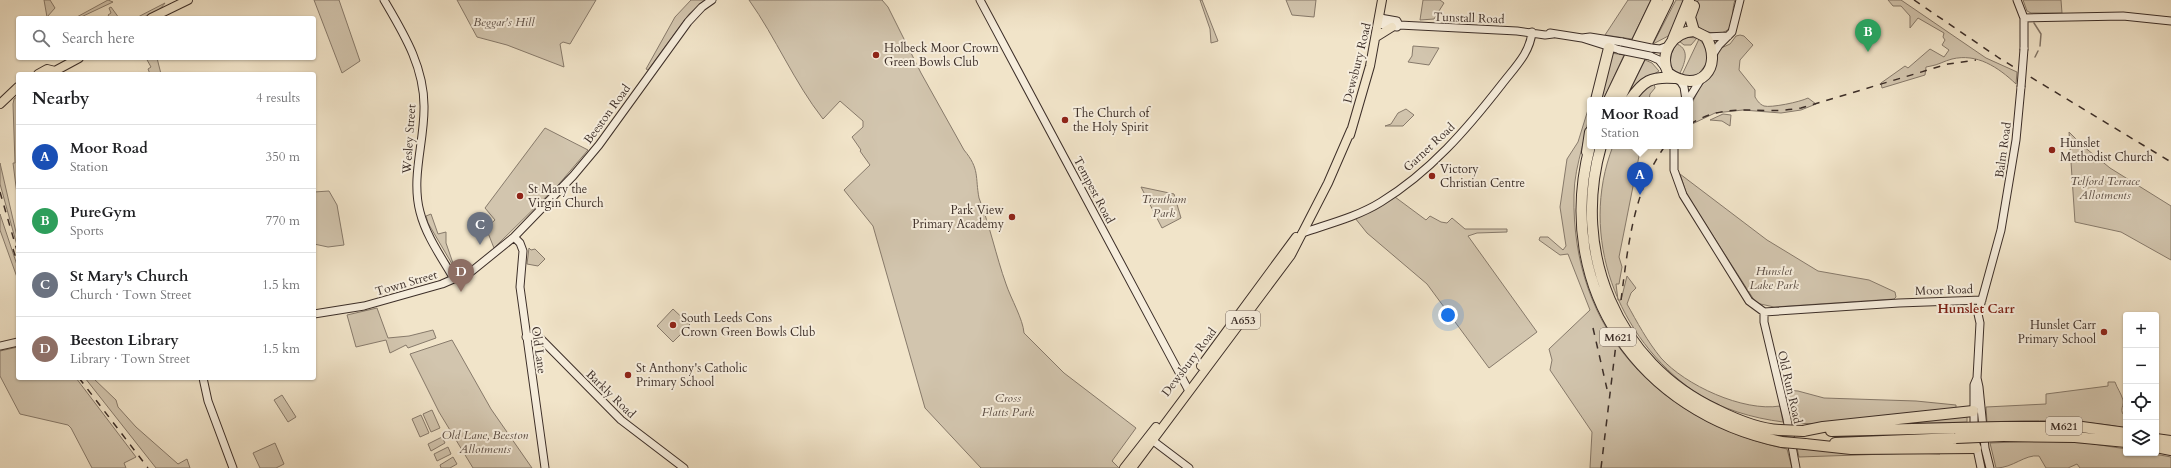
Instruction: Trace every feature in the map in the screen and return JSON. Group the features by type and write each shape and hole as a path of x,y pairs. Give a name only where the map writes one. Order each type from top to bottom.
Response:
{"highway":[{"path":"1610,97 1657,0"},
{"path":"1620,97 1668,0"},
{"path":"1677,79 1666,69 1664,56 1689,0"},
{"path":"1694,31 1690,17 1695,0"},
{"path":"1632,97 1637,90 1650,80 1662,77 1693,82 1701,79 1706,74 1712,63 1713,54 1706,37 1694,31 1680,34 1670,44"},
{"path":"1597,97 1611,46"},
{"path":"1584,174 1588,149"},
{"name":"M621","path":"1589,149 1584,174 1581,216 1588,266 1600,303 1620,340 1660,384 1690,407 1706,416 1738,430 1782,442 1851,449 1981,448"},
{"name":"M621","path":"1600,149 1591,204 1595,254 1610,301 1640,351 1666,377 1708,407 1751,424 1780,430 1955,433"},
{"path":"1596,168 1605,149"},
{"name":"M621","path":"1804,431 1823,427 1977,412"},
{"name":"M621","path":"1805,444 1955,433 2082,427 2123,433"},
{"name":"M621","path":"2003,431 2075,436 2123,442"},
{"path":"2159,439 2171,441"},
{"path":"2159,448 2171,450"}],"main road":[{"path":"156,16 188,0"},
{"name":"Dewsbury Road","path":"1124,468 1150,438 1229,333 1291,255 1336,169 1351,130 1364,89 1376,37 1382,0"},
{"path":"1376,37 1395,26"},
{"path":"51,72 52,67 67,60"},
{"path":"51,72 75,60"},
{"path":"42,72 47,69 51,72"},
{"path":"0,104 15,93"},
{"name":"Dewsbury Road","path":"1132,468 1150,438"}],"street":[{"name":"Wesley Street","path":"384,0 408,42 418,66 424,109 417,174 419,211 428,233 454,279"},
{"name":"Beeston Road","path":"514,237 586,160 688,22 702,7 712,0"},
{"name":"Tempest Road","path":"980,0 1188,389"},
{"path":"1713,54 1734,28 1740,0"},
{"name":"Balm Road","path":"1981,448 1974,385 1977,378 1980,323 1978,314 2003,220 2016,140 2024,49 2024,18 2017,0"},
{"path":"2024,18 2123,16 2171,21"},
{"name":"Tunstall Road","path":"1379,21 1397,21 1395,26 1535,32 1543,31 1582,38 1611,46 1660,49 1670,44"},
{"name":"Garnet Road","path":"1302,233 1356,215 1380,203 1430,166 1484,107 1527,51 1535,32"},
{"path":"1706,37 1719,38 1728,36"},
{"name":"Tunstall Road","path":"1582,38 1590,37 1620,50 1650,56 1659,60 1666,69"},
{"path":"1677,79 1684,87 1686,97"},
{"path":"1689,97 1701,79"},
{"path":"1674,149 1674,170 1683,195 1750,301 1764,312"},
{"name":"Town Street","path":"316,314 364,306 454,279 472,271 514,237"},
{"name":"Old Lane","path":"514,237 520,243 523,251 520,287 545,468"},
{"name":"Moor Road","path":"1764,312 1899,302 1982,301"},
{"name":"Old Run Road","path":"1764,312 1764,322 1787,420 1796,468"},
{"name":"Barkly Road","path":"526,337 534,336 541,339 621,420 684,468"},
{"path":"0,346 16,342"},
{"path":"203,380 208,401 233,468"},
{"path":"1150,438 1189,468"},
{"path":"1981,448 1981,468"},
{"path":"1981,448 1990,468"}],"green space":[{"path":"44,0 50,0 55,8 47,16"},
{"path":"108,0 113,2 83,16 79,16"},
{"path":"314,0 339,0 360,61 342,73"},
{"name":"Beggar's Hill","path":"457,0 596,0 570,44 563,42 560,44 564,67 507,45 477,37"},
{"path":"691,0 705,0 689,14 648,70 646,69 675,17"},
{"name":"Cross Flatts Park","path":"749,0 882,0 888,7 921,73 964,150 973,163 976,173 979,198 1002,273 1024,333 1064,373 1136,428 1112,461 1119,468 981,468 925,408 873,226 844,190 870,165 852,137 863,127 863,121 840,101 823,119 803,90 768,29"},
{"path":"1200,0 1202,0 1218,41 1211,43 1210,29"},
{"path":"1286,0 1316,0 1314,17 1292,15"},
{"path":"1423,0 1440,0 1444,3 1434,19 1420,20"},
{"path":"1628,0 1651,0 1632,39 1605,35"},
{"path":"1676,0 1686,0 1672,34 1653,44"},
{"path":"1698,0 1735,0 1730,27 1723,32 1713,33 1707,32 1700,28 1696,24 1695,11"},
{"path":"1888,0 1901,0 1986,58 2017,72 2016,84 2002,72 1987,63 1970,58 1961,58 1952,59 1926,67 1925,75 1882,88 1881,83 1905,66 1908,68 1930,49 1944,57 1949,50 1942,45 1945,40 1943,37 1944,33 1918,18 1910,28 1910,16 1901,6 1893,6"},
{"path":"2023,0 2061,0 2062,13 2031,13 2027,11"},
{"path":"165,3 153,13 147,16 140,16"},
{"path":"111,7 118,16 109,16 111,13 109,8"},
{"path":"1736,36 1744,36 1753,45 1740,60 1739,70 1755,90 1755,97 1759,103 1764,106 1773,106 1792,103 1808,98 1816,104 1801,110 1781,113 1743,110 1715,113 1693,124 1693,101 1699,89 1715,67 1719,49 1730,44"},
{"path":"1685,37 1697,38 1691,45 1684,45 1679,41"},
{"path":"1699,39 1707,48 1707,63 1697,76 1681,77"},
{"path":"1677,44 1684,50 1685,54 1683,67 1679,75 1672,68 1670,60 1672,52"},
{"path":"1413,46 1439,48 1429,65 1408,62 1412,56"},
{"path":"1611,53 1624,55 1604,97 1599,97"},
{"path":"1604,58 1595,97 1592,97"},
{"path":"147,60 158,60 160,72 149,72 148,69 151,67"},
{"path":"1645,60 1652,63 1659,71 1643,81 1626,97"},
{"path":"1654,83 1655,88 1650,97 1638,97 1646,87"},
{"path":"16,98 16,186 13,163 15,163 14,99"},
{"path":"1406,109 1414,115 1403,126 1385,126 1391,124 1398,113"},
{"path":"1587,114 1587,128 1576,171 1574,195 1577,244 1588,288 1606,328 1631,363 1663,393 1699,417 1741,436 1787,449 1792,468 1590,468 1592,432 1550,370 1552,360 1549,349 1590,310 1568,254 1560,255 1539,240 1540,237 1548,237 1563,250 1566,246 1560,207 1567,159 1578,142"},
{"path":"1723,114 1731,115 1730,126 1722,121 1710,120"},
{"name":"St Mary the Virgin Church","path":"545,128 588,150 559,184 494,248 486,228 495,220 485,208"},
{"name":"Telford Terrace Allotments","path":"2069,132 2083,146 2110,168 2171,206 2171,260 2121,232 2075,222"},
{"path":"1612,149 1640,149 1619,257 1622,267 1619,284 1616,284 1617,296 1603,249 1600,215 1603,180"},
{"path":"0,163 16,232 16,242 0,184"},
{"name":"Hunslet Lake Park","path":"1680,174 1767,240 1818,271 1869,280 1895,292 1896,297 1894,299 1774,307 1756,303 1687,195"},
{"name":"Trentham Park","path":"1141,187 1174,194 1181,218 1162,228"},
{"path":"329,191 337,205 344,245 328,247 316,244 316,192"},
{"path":"1395,197 1426,220 1430,216 1441,222 1447,223 1452,218 1465,229 1507,229 1507,232 1477,233 1468,236 1537,332 1489,368 1427,284 1367,233 1355,218"},
{"path":"0,214 16,262 16,274 0,230"},
{"path":"431,214 438,234 446,232 446,243 455,269 428,223 426,216"},
{"path":"529,248 531,250 535,249 545,259 538,266 527,264"},
{"path":"1627,276 1636,288 1631,293 1627,304 1651,345 1671,368 1699,387 1732,401 1765,407 1780,406 1783,422 1737,412 1715,403 1695,392 1668,370 1644,343 1619,300 1621,300"},
{"path":"377,308 388,338 409,336 433,330 436,338 408,348 406,345 390,353 386,340 356,347 347,315"},
{"name":"South Leeds Cons Crown Green Bowls Club","path":"673,309 690,325 673,342 657,326"},
{"name":"Old Lane, Beeston Allotments","path":"452,340 491,409 532,468 473,468 439,412 410,354"},
{"path":"16,347 16,380 78,380 136,457 124,463 126,468 92,468 68,425 20,414 0,376 0,351"},
{"path":"87,380 95,380 116,400 118,407 136,427 178,464 187,459 190,468 156,468"},
{"path":"2108,382 2115,382 2122,397 2123,427 2074,422 1987,422 1986,407 2046,404 2046,394 2108,386"},
{"path":"1785,390 1798,391 1824,398 1916,401 1956,405 1956,410 1821,424 1791,423"},
{"path":"282,395 296,417 288,422 274,400"},
{"path":"432,410 440,428 431,432 423,414"},
{"path":"421,415 429,433 420,437 412,419"},
{"path":"1967,415 1967,422 1858,425"},
{"path":"442,437 445,443 431,451 428,444"},
{"path":"2041,441 2087,443 2123,449 2123,456 2159,455 2171,457 2171,468 2080,468 2077,464 2068,468 2046,468 2039,456 2034,456 2008,466 1996,468 1990,443"},
{"path":"275,443 284,464 276,468 260,468 253,453"},
{"path":"448,447 451,454 437,461 434,454"},
{"path":"1797,448 1840,451 1939,451 1940,454 1916,453 1799,457"},
{"path":"453,457 457,464 450,468 441,468 440,465"}],"waterway":[{"path":"2034,23 2041,34 2040,46"},
{"path":"2035,57 2038,51"}],"railway":[{"path":"1914,0 1999,58 2171,162"},
{"path":"1693,122 1718,112 1731,110 1786,110 1801,108 1948,64 1976,60"},
{"path":"1621,300 1626,260 1639,201 1654,163 1663,149"},
{"path":"0,192 16,247"},
{"path":"13,249 16,258"},
{"path":"1593,328 1607,389"},
{"path":"1601,468 1616,344"},
{"path":"81,380 148,468"}],"place":[{"name":"PureGym","path":"1868,52"},
{"name":"Holbeck Moor Crown Green Bowls Club","path":"876,55"},
{"name":"The Church of the Holy Spirit","path":"1065,120"},
{"name":"Hunslet Methodist Church","path":"2052,150"},
{"name":"Victory Christian Centre","path":"1432,176"},
{"name":"Moor Road","path":"1640,195"},
{"name":"St Mary the Virgin Church","path":"520,196"},
{"name":"Park View Primary Academy","path":"1012,217"},
{"name":"St Mary's Church","path":"480,245"},
{"name":"Beeston Library","path":"461,292"},
{"name":"South Leeds Cons Crown Green Bowls Club","path":"673,325"},
{"name":"Hunslet Carr Primary School","path":"2104,332"},
{"name":"St Anthony's Catholic Primary School","path":"628,375"}],"district":[{"name":"Hunslet Carr","path":"1976,308"}]}
